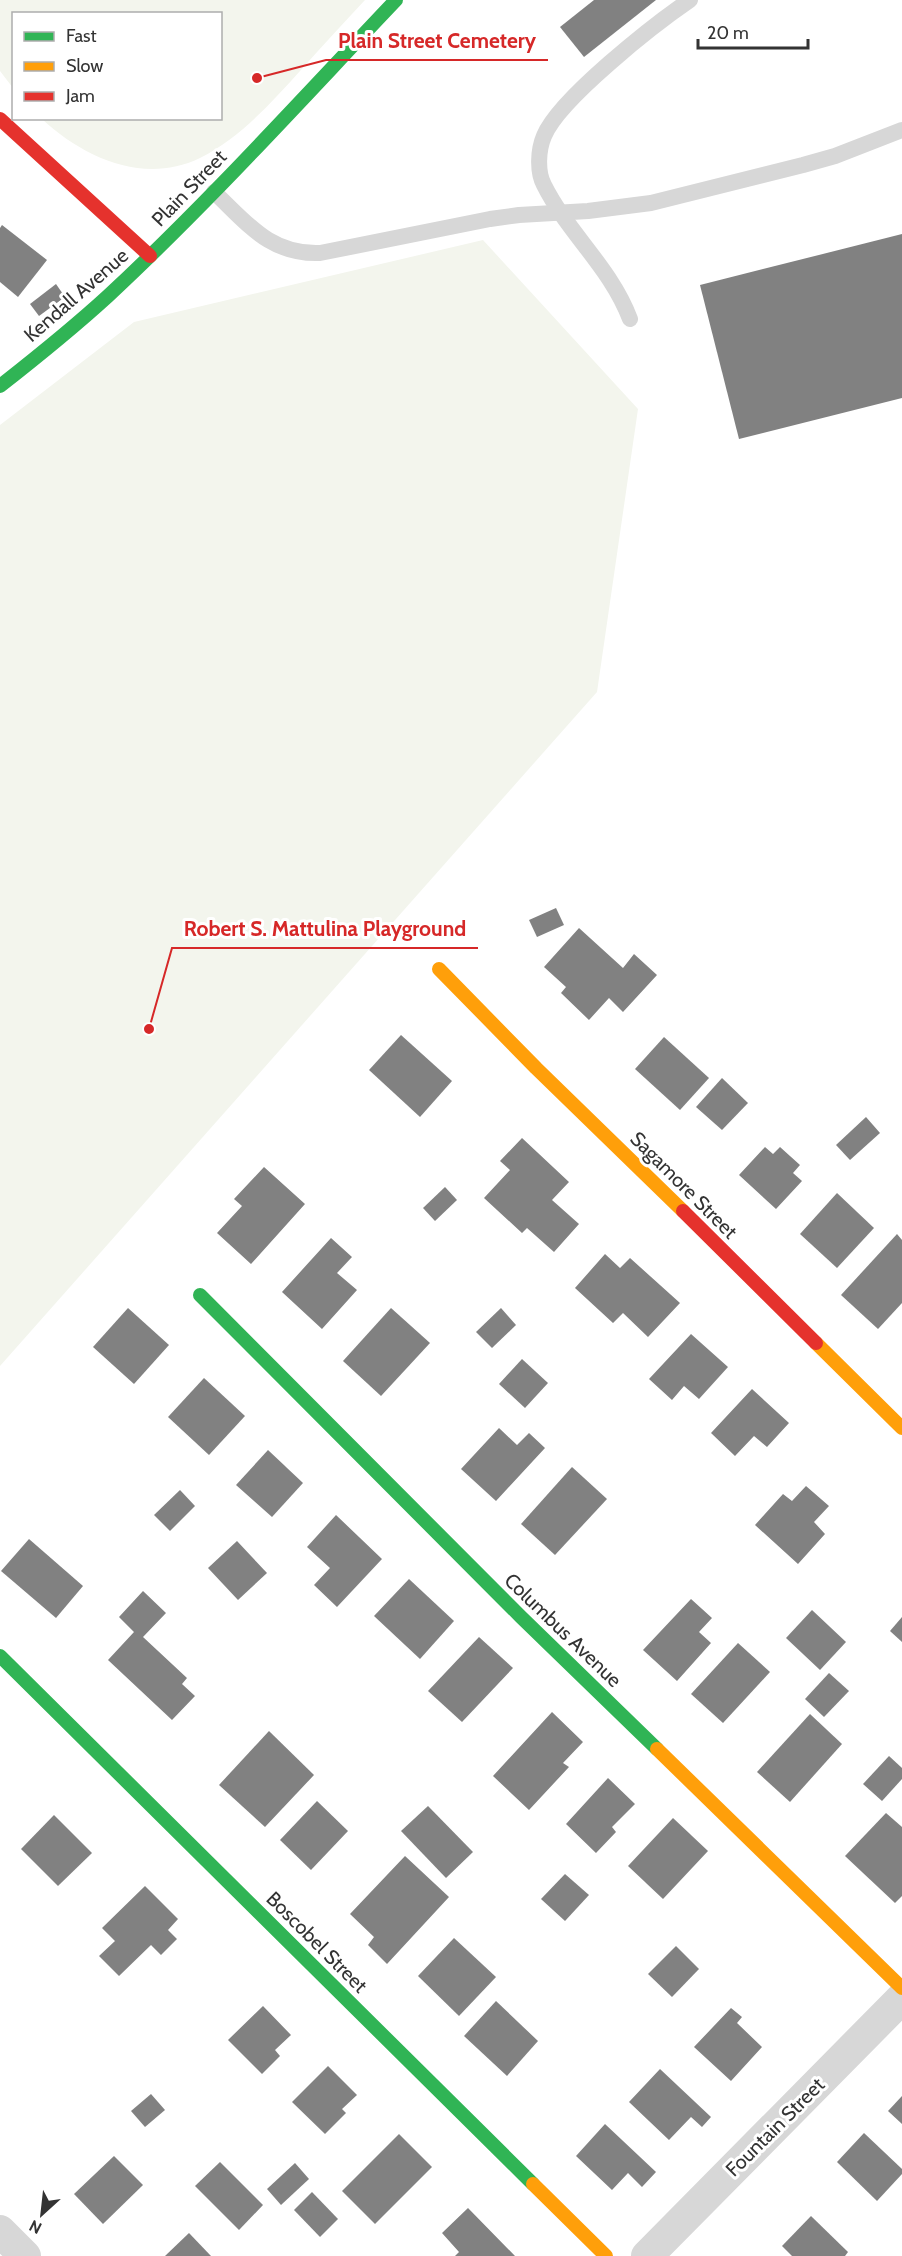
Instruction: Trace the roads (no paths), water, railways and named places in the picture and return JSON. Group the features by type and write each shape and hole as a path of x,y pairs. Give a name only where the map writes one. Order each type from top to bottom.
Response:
{"street":[{"name":"Plain Street","path":"0,119 150,256 214,192 396,0"},
{"name":"Kendall Avenue","path":"0,386 74,326 150,256"},
{"name":"Sagamore Street","path":"440,969 536,1068 902,1428"},
{"name":"Columbus Avenue","path":"200,1295 504,1601 902,1988"},
{"name":"Boscobel Street","path":"0,1656 606,2256"},
{"name":"Fountain Street","path":"647,2256 902,1998"},
{"path":"0,2231 25,2256"}],"lane":[{"path":"630,319 614,284 561,213 542,182 539,166 544,136 564,108 592,80 690,0"},
{"path":"214,192 270,242 288,250 320,253 490,219 651,203 803,165 853,150 902,130"}],"place":[{"name":"Plain Street Cemetery","path":"257,78"},
{"name":"Robert S. Mattulina Playground","path":"149,1029"}]}
